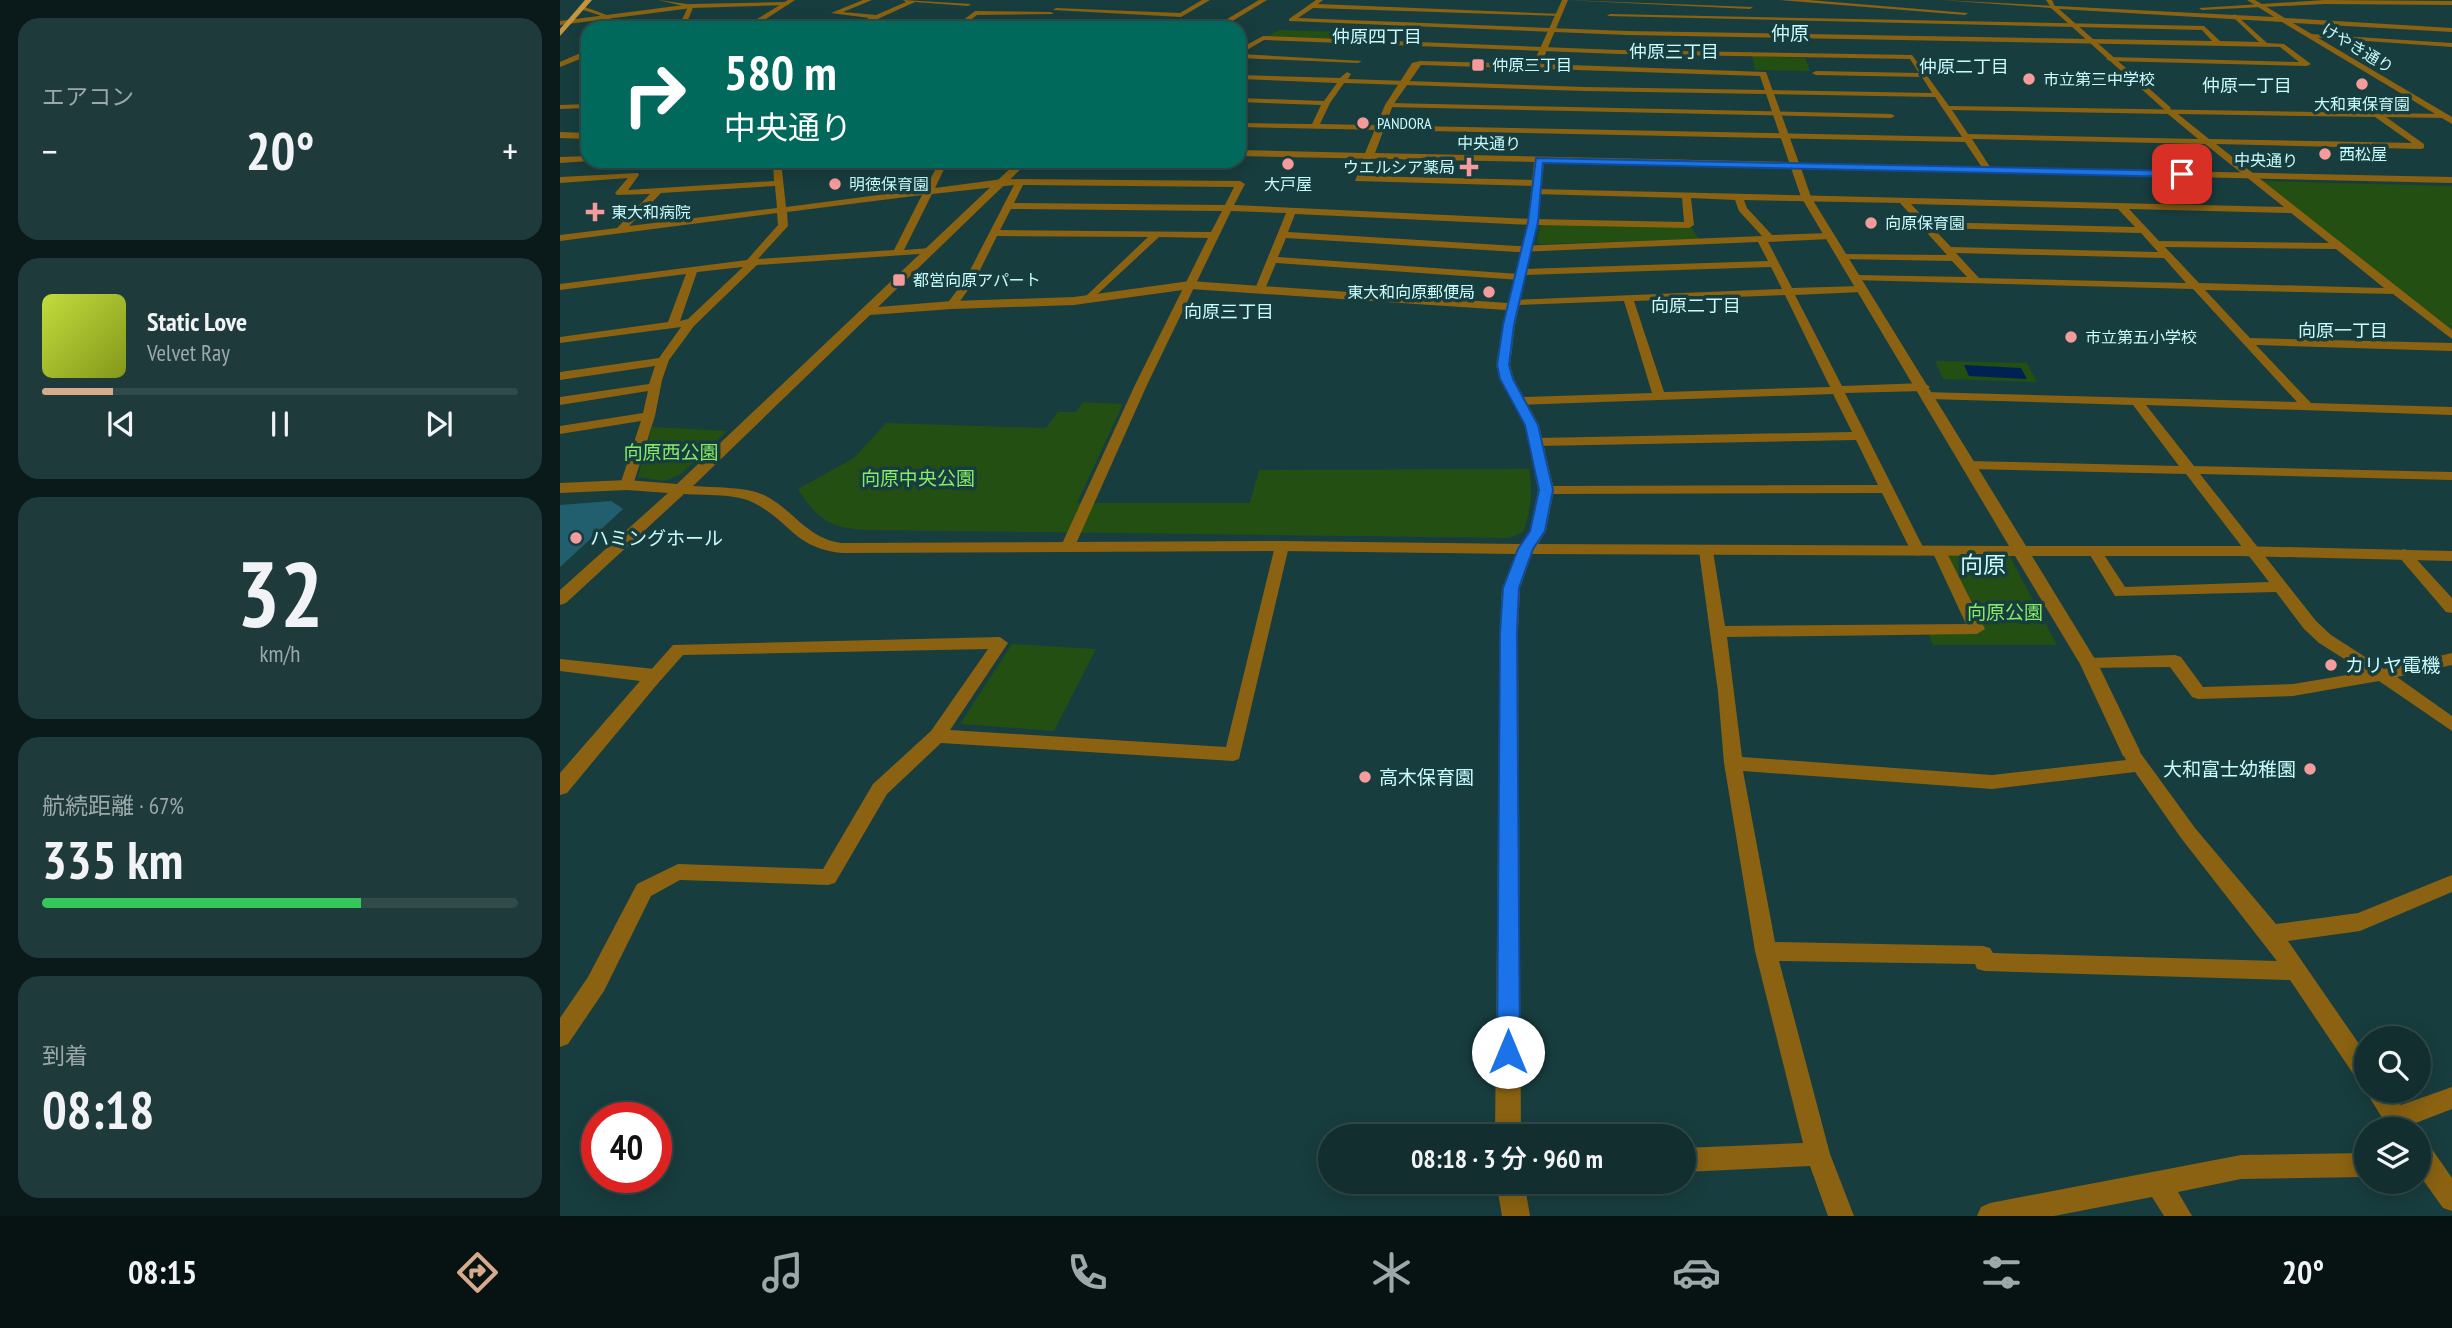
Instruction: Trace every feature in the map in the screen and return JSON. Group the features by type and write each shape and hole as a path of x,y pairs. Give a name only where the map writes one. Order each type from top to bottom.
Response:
{"main road":[{"path":"560,34 589,0"}],"street":[{"path":"661,0 692,6"},
{"path":"869,0 834,13 877,17"},
{"path":"906,0 968,4"},
{"path":"868,21 914,0"},
{"path":"1039,21 1070,0"},
{"path":"964,21 975,13 1104,12 1181,15 1207,0"},
{"path":"1228,21 1264,0"},
{"path":"1320,0 1291,20 1606,32 2265,44 2282,45 2307,64 2110,60"},
{"path":"1536,67 1566,0 1750,4 1753,19"},
{"path":"1782,0 1969,13"},
{"path":"1944,0 2051,4 2452,30"},
{"name":"けやき通り","path":"2250,0 2448,118"},
{"path":"1803,1 1811,20"},
{"path":"585,21 692,6 790,2"},
{"path":"757,21 790,2"},
{"path":"1606,32 1615,2"},
{"path":"2193,2 2211,15"},
{"path":"2370,2 2386,12"},
{"path":"2202,8 2370,2 2452,3"},
{"path":"2051,4 2071,25 2169,111 2452,336"},
{"path":"684,21 692,6"},
{"path":"1104,12 1111,6"},
{"path":"1312,6 1459,11 1508,9 1559,14"},
{"path":"986,13 996,7"},
{"path":"582,8 609,21"},
{"path":"1430,55 1459,11"},
{"path":"1997,15 2011,16 2018,24"},
{"path":"1610,16 2204,28 2218,43"},
{"path":"2235,16 2265,44"},
{"path":"1790,20 1825,93"},
{"path":"560,23 581,22"},
{"path":"1975,23 1989,39"},
{"path":"2310,36 2452,45"},
{"path":"1246,49 1263,37 1544,49 1912,57 1988,170"},
{"path":"2152,41 2177,61"},
{"path":"1315,126 1326,103 1373,42"},
{"path":"1246,54 1358,61"},
{"path":"560,65 581,56"},
{"path":"2294,210 1807,197 1686,196 1358,179 1389,105 1415,65 1420,63 1758,73 1764,76 1807,197 2089,664 2134,758 2188,833 2271,934 2354,1055"},
{"path":"1584,69 1586,132"},
{"path":"1816,73 1925,75"},
{"path":"1246,77 1585,89 1938,95"},
{"path":"1878,94 1904,139"},
{"path":"1246,100 1326,103"},
{"path":"1389,105 1891,116"},
{"path":"1829,105 1833,114"},
{"path":"560,107 581,106"},
{"path":"1947,108 2448,118"},
{"path":"1246,125 1904,139 2209,141 2421,146 2377,115"},
{"path":"560,135 581,136"},
{"name":"中央通り","path":"1246,153 2452,180"},
{"path":"560,160 581,159"},
{"path":"1508,1124 1508,632 1511,588 1526,549 1538,531 1546,490 1537,442 1503,365 1533,222 1539,160"},
{"path":"627,485 654,399 653,387 668,350 754,262 752,259 783,226 778,168"},
{"path":"898,252 941,168"},
{"path":"560,599 680,490 1017,168"},
{"path":"591,177 600,169"},
{"path":"560,180 635,175 620,193 779,183"},
{"path":"560,238 1003,182 1240,184 1140,385 1068,546"},
{"path":"951,305 970,279 996,233 1020,182"},
{"path":"620,230 658,191"},
{"path":"1008,206 1229,208 1533,222 1689,225 1686,196"},
{"path":"1739,197 1742,209 1766,239 1775,264 1918,551"},
{"path":"1903,201 1977,282"},
{"path":"2120,206 2306,405"},
{"path":"1260,289 1292,210"},
{"path":"1925,225 2143,230"},
{"path":"996,233 1215,235"},
{"path":"1089,299 1157,234"},
{"path":"1284,235 1517,250 1528,247 1830,236"},
{"path":"2156,244 2339,246"},
{"path":"560,287 754,262 930,251"},
{"path":"1843,257 1950,254 2166,255"},
{"path":"1273,260 1522,274 1775,264"},
{"path":"673,324 693,270"},
{"path":"865,312 1089,299 1191,285 1515,304 1789,291 1859,284 1977,282 2395,291"},
{"path":"1628,298 1659,396"},
{"path":"560,340 694,322"},
{"path":"2246,341 2452,347"},
{"path":"560,376 663,361"},
{"path":"560,401 653,387"},
{"path":"1520,401 1838,389 2452,411"},
{"path":"2136,401 2278,587 2325,639 2382,675 2452,725"},
{"path":"560,429 649,416"},
{"path":"1537,442 1861,436"},
{"path":"1969,465 2452,476"},
{"path":"560,488 627,485 749,495 763,499 792,527 818,544 842,548 1282,546 1706,551 2094,550 2452,556"},
{"path":"1546,490 1887,489"},
{"path":"937,736 1233,754 1282,546"},
{"path":"2094,550 2120,592 2278,587"},
{"path":"1706,551 1727,692 1733,763 1766,951 1818,1154 1841,1216"},
{"path":"1717,632 1977,629 1939,551"},
{"path":"2404,554 2452,608"},
{"path":"560,787 679,649 1000,643 937,736 880,789 828,877 678,872 644,890 596,984 564,1024"},
{"path":"2089,664 2175,661 2198,694 2293,690 2382,675 2452,659"},
{"path":"560,665 655,676"},
{"path":"1733,763 1992,782 2134,758"},
{"path":"2271,934 2360,922 2452,883"},
{"path":"1766,951 2297,971"},
{"path":"2414,1117 2452,1098"},
{"path":"1696,1159 1818,1154"},
{"path":"1990,1216 2241,1167 2354,1165"},
{"path":"2431,1173 2452,1199"},
{"path":"2157,1182 2179,1216"},
{"path":"1513,1194 1517,1216"}],"green space":[{"path":"1279,30 1343,32 1337,40 1267,37"},
{"path":"1752,56 1805,58 1810,71 1755,70"},
{"path":"2262,181 2452,186 2452,332"},
{"path":"1540,226 1691,227 1699,239 1541,244 1537,242"},
{"path":"1935,361 2027,363 2037,382 1943,379"},
{"name":"向原中央公園","path":"1083,402 1123,404 1077,503 1250,503 1259,470 1529,469 1531,501 1528,516 1523,532 1509,538 869,530 845,528 827,521 813,509 798,489 854,458 886,423 1046,428 1058,412 1076,412"},
{"name":"向原西公園","path":"652,427 727,431 681,474 665,481 638,477"},
{"name":"向原公園","path":"2009,555 2057,645 1933,645 1928,632 1978,631 1945,556"},
{"path":"1012,644 1096,649 1054,731 960,724"}],"water":[{"path":"1964,365 2021,368 2027,379 1969,376"}],"building":[{"name":"ハミングホール","path":"611,501 623,509 560,567 560,505"}],"place":[{"name":"仲原三丁目","path":"1478,65"},
{"name":"市立第三中学校","path":"2029,79"},
{"name":"大和東保育園","path":"2362,84"},
{"name":"PANDORA","path":"1363,123"},
{"name":"西松屋","path":"2325,154"},
{"name":"大戸屋","path":"1288,164"},
{"name":"ウエルシア薬局","path":"1469,167"},
{"name":"明徳保育園","path":"835,184"},
{"name":"東大和病院","path":"595,212"},
{"name":"向原保育園","path":"1871,223"},
{"name":"都営向原アパート","path":"899,280"},
{"name":"東大和向原郵便局","path":"1489,292"},
{"name":"市立第五小学校","path":"2071,337"},
{"name":"ハミングホール","path":"576,538"},
{"name":"カリヤ電機","path":"2331,665"},
{"name":"大和富士幼稚園","path":"2310,769"},
{"name":"高木保育園","path":"1365,777"}],"district":[{"name":"仲原","path":"1790,33"},
{"name":"仲原四丁目","path":"1377,37"},
{"name":"仲原三丁目","path":"1674,52"},
{"name":"仲原二丁目","path":"1964,67"},
{"name":"仲原一丁目","path":"2247,86"},
{"name":"向原二丁目","path":"1696,306"},
{"name":"向原三丁目","path":"1229,312"},
{"name":"向原一丁目","path":"2343,331"},
{"name":"向原","path":"1983,565"}],"route":[{"path":"1508,1052 1508,632 1511,588 1526,549 1538,531 1546,490 1532,425 1507,379 1503,365 1509,325 1533,222 1539,160 2182,174"}]}
